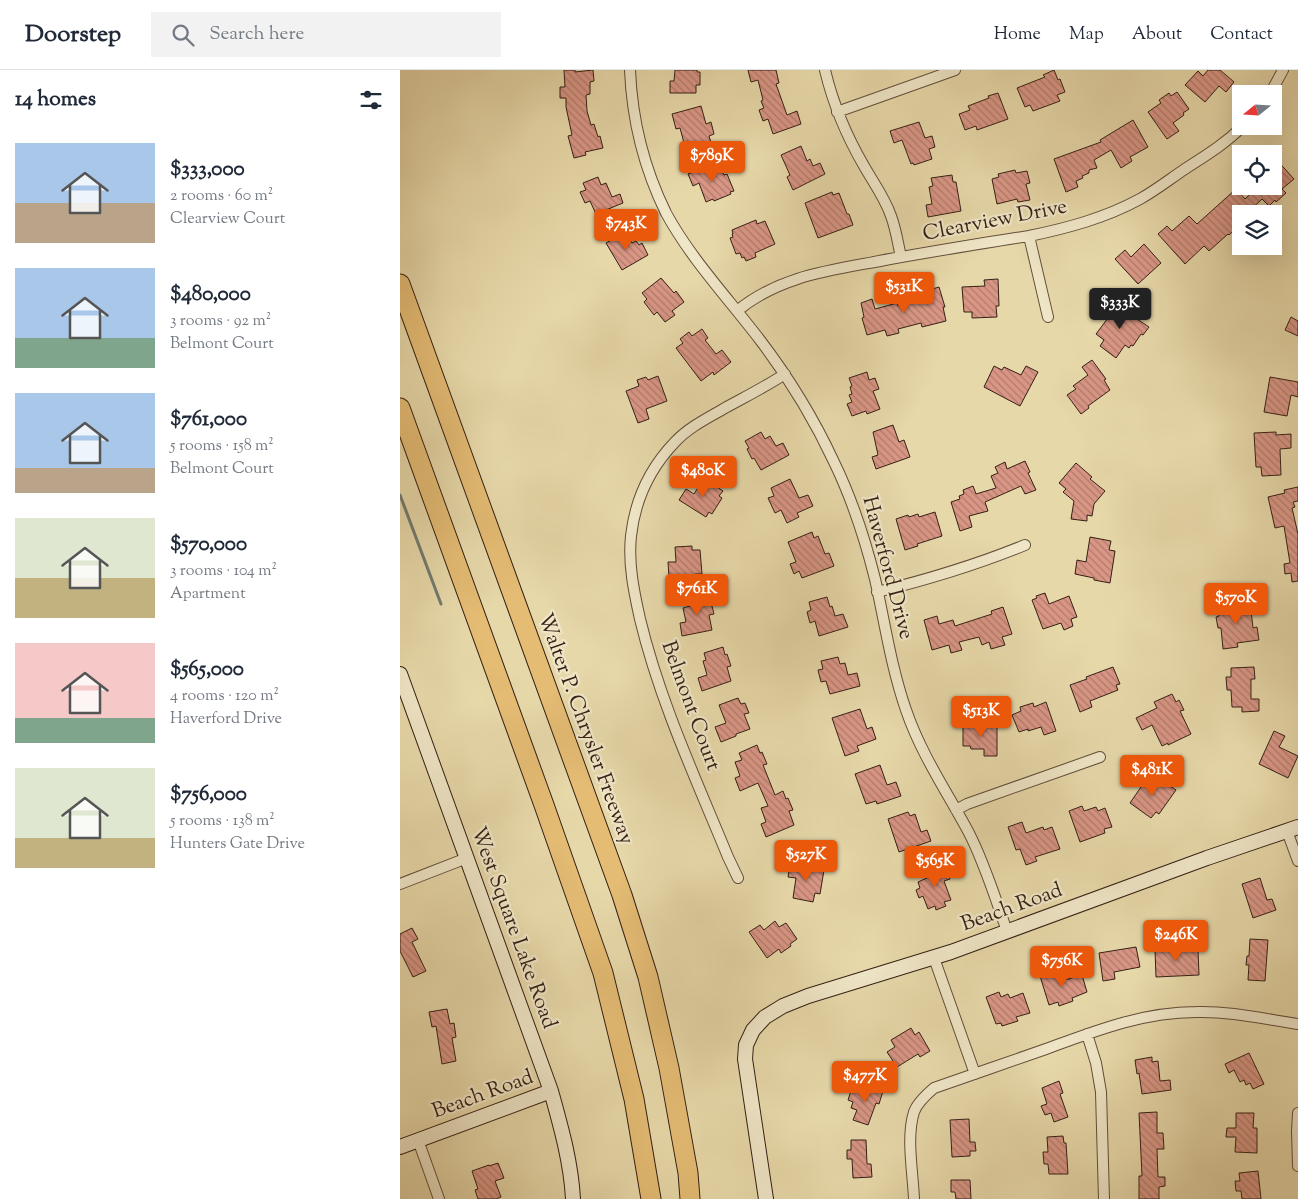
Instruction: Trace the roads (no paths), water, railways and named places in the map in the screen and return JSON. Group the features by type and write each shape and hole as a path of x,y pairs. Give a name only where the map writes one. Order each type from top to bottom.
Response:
{"highway":[{"name":"Walter P. Chrysler Freeway","path":"400,284 622,895 648,977 669,1068 688,1174 690,1199"},
{"path":"400,408 603,973 634,1099 651,1199"}],"street":[{"name":"Haverford Drive","path":"630,70 631,92 637,130 653,183 666,212 696,260 760,340 784,374 821,434 845,486 868,550 895,673 906,711 930,766 956,810 980,858 1007,931"},
{"path":"825,70 837,112 853,147 891,216 901,257"},
{"path":"837,112 956,70"},
{"path":"1275,85 1283,70"},
{"name":"Clearview Drive","path":"737,311 762,294 792,280 821,272 1029,236 1071,227 1100,217 1126,206 1154,190 1212,152 1233,135"},
{"path":"1029,236 1048,317"},
{"name":"Belmont Court","path":"738,878 673,723 653,667 634,588 630,538 643,487 656,463 666,452 687,431 702,421 763,388 784,374"},
{"path":"878,592 954,572 1025,544"},
{"name":"West Square Lake Road","path":"400,674 551,1091 564,1135 573,1199"},
{"path":"956,810 967,804 1100,757"},
{"path":"1293,829 1298,861"},
{"name":"Beach Road","path":"766,1199 745,1052 749,1038 758,1023 765,1017 783,1006 808,996 934,958 1207,858 1293,829"},
{"path":"400,884 467,858"},
{"path":"934,958 975,1074"},
{"path":"914,1199 910,1133 915,1110 934,1088 1135,1019 1194,1012 1229,1013 1298,1024"},
{"path":"1087,1034 1096,1063 1101,1092 1104,1199"},
{"name":"Beach Road","path":"400,1147 551,1091"},
{"path":"1298,1113 1296,1131 1298,1166"},
{"path":"418,1140 439,1199"}],"waterway":[{"path":"400,495 441,604"}]}
